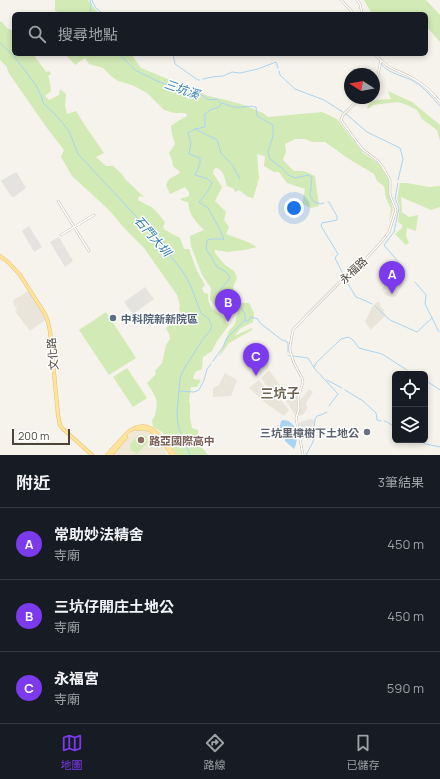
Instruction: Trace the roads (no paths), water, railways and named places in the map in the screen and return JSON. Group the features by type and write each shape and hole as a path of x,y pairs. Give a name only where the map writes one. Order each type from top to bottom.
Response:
{"main road":[{"name":"文化路","path":"0,256 20,275 48,322 51,337 60,425 92,455"},
{"path":"107,455 128,432 142,426 150,428 160,435 174,455"},
{"path":"111,455 132,431 140,428 153,432 174,455"}],"street":[{"path":"341,0 352,12"},
{"path":"357,0 360,4 362,12"},
{"path":"377,56 390,68 420,82 430,90 440,102"},
{"path":"379,68 381,60"},
{"name":"永福路","path":"303,455 296,418 298,398 303,382 290,351 293,330 306,315 345,277 364,261 383,240 389,232 396,210 390,195 390,180 382,166 378,161 362,149 341,120 343,115 354,104"},
{"path":"58,201 89,251"},
{"path":"61,235 94,215"}],"water":[{"path":"283,420 291,423 296,431 297,440 294,449 285,441 284,434 279,429 281,421"}],"waterway":[{"name":"三坑溪","path":"90,0 90,12"},
{"path":"92,0 95,7 101,12"},
{"name":"石門大圳","path":"0,43 12,54"},
{"name":"石門大圳","path":"14,56 36,85 43,103 55,114 69,131 78,154 148,229 181,269 190,284 201,313 209,319 212,326 210,331 203,339 180,378 177,413 178,424 190,455"},
{"name":"三坑溪","path":"121,56 135,70 157,81 180,89 197,92 209,100 217,99 221,103 219,107 210,110 205,114 205,127 195,129 188,133 191,143 189,154 200,158 200,164 195,175 208,179 212,183 208,191 199,202 208,208 224,239 207,240 206,249 217,267 226,272 230,278 218,294 239,305 245,314 245,320 227,338 223,347 213,361"},
{"path":"173,56 175,64 200,80"},
{"path":"203,79 223,76 232,72 240,73 258,69 276,62 278,68"},
{"path":"381,64 393,73 419,84 440,106"},
{"path":"279,71 280,75 295,89 324,100 343,112"},
{"path":"222,103 233,107 256,107 257,116 273,125 273,136 268,152 270,159 282,168 288,175 295,178 308,175 312,177 310,196 314,202 321,204 324,203"},
{"path":"346,114 367,132 400,148 403,159 398,180"},
{"path":"195,129 217,140 221,153 233,166 240,179"},
{"path":"398,183 395,198 399,208 394,232 384,245 405,270"},
{"path":"328,202 337,216 337,220 322,223 321,226 338,254 335,258 344,276"},
{"path":"346,278 345,279 356,297 372,304"},
{"path":"415,282 426,295 425,304 439,332"},
{"path":"375,306 390,320 417,332 432,318"},
{"path":"245,321 248,321 251,317 258,319 260,323 288,343 288,352"},
{"path":"314,367 316,363 341,339 348,337 353,340 359,348 382,354 407,370"},
{"path":"293,356 308,358 315,369 338,394 329,406"},
{"name":"三坑溪","path":"179,391 194,392 199,390 207,369 211,364"},
{"path":"327,380 342,388"},
{"path":"428,382 440,390"},
{"path":"345,390 363,401 376,413 377,420 381,421"},
{"path":"306,455 313,442 315,419 317,416 327,412"},
{"path":"384,421 392,425"},
{"path":"424,443 440,447"}],"place":[{"name":"常助妙法精舍","path":"392,294"},
{"name":"中科院新新院區","path":"113,318"},
{"name":"三坑仔開庄土地公","path":"228,322"},
{"name":"永福宮","path":"256,376"},
{"name":"三坑里樟樹下土地公","path":"367,432"},
{"name":"路亞國際高中","path":"141,440"}],"district":[{"name":"三坑子","path":"280,393"}]}
